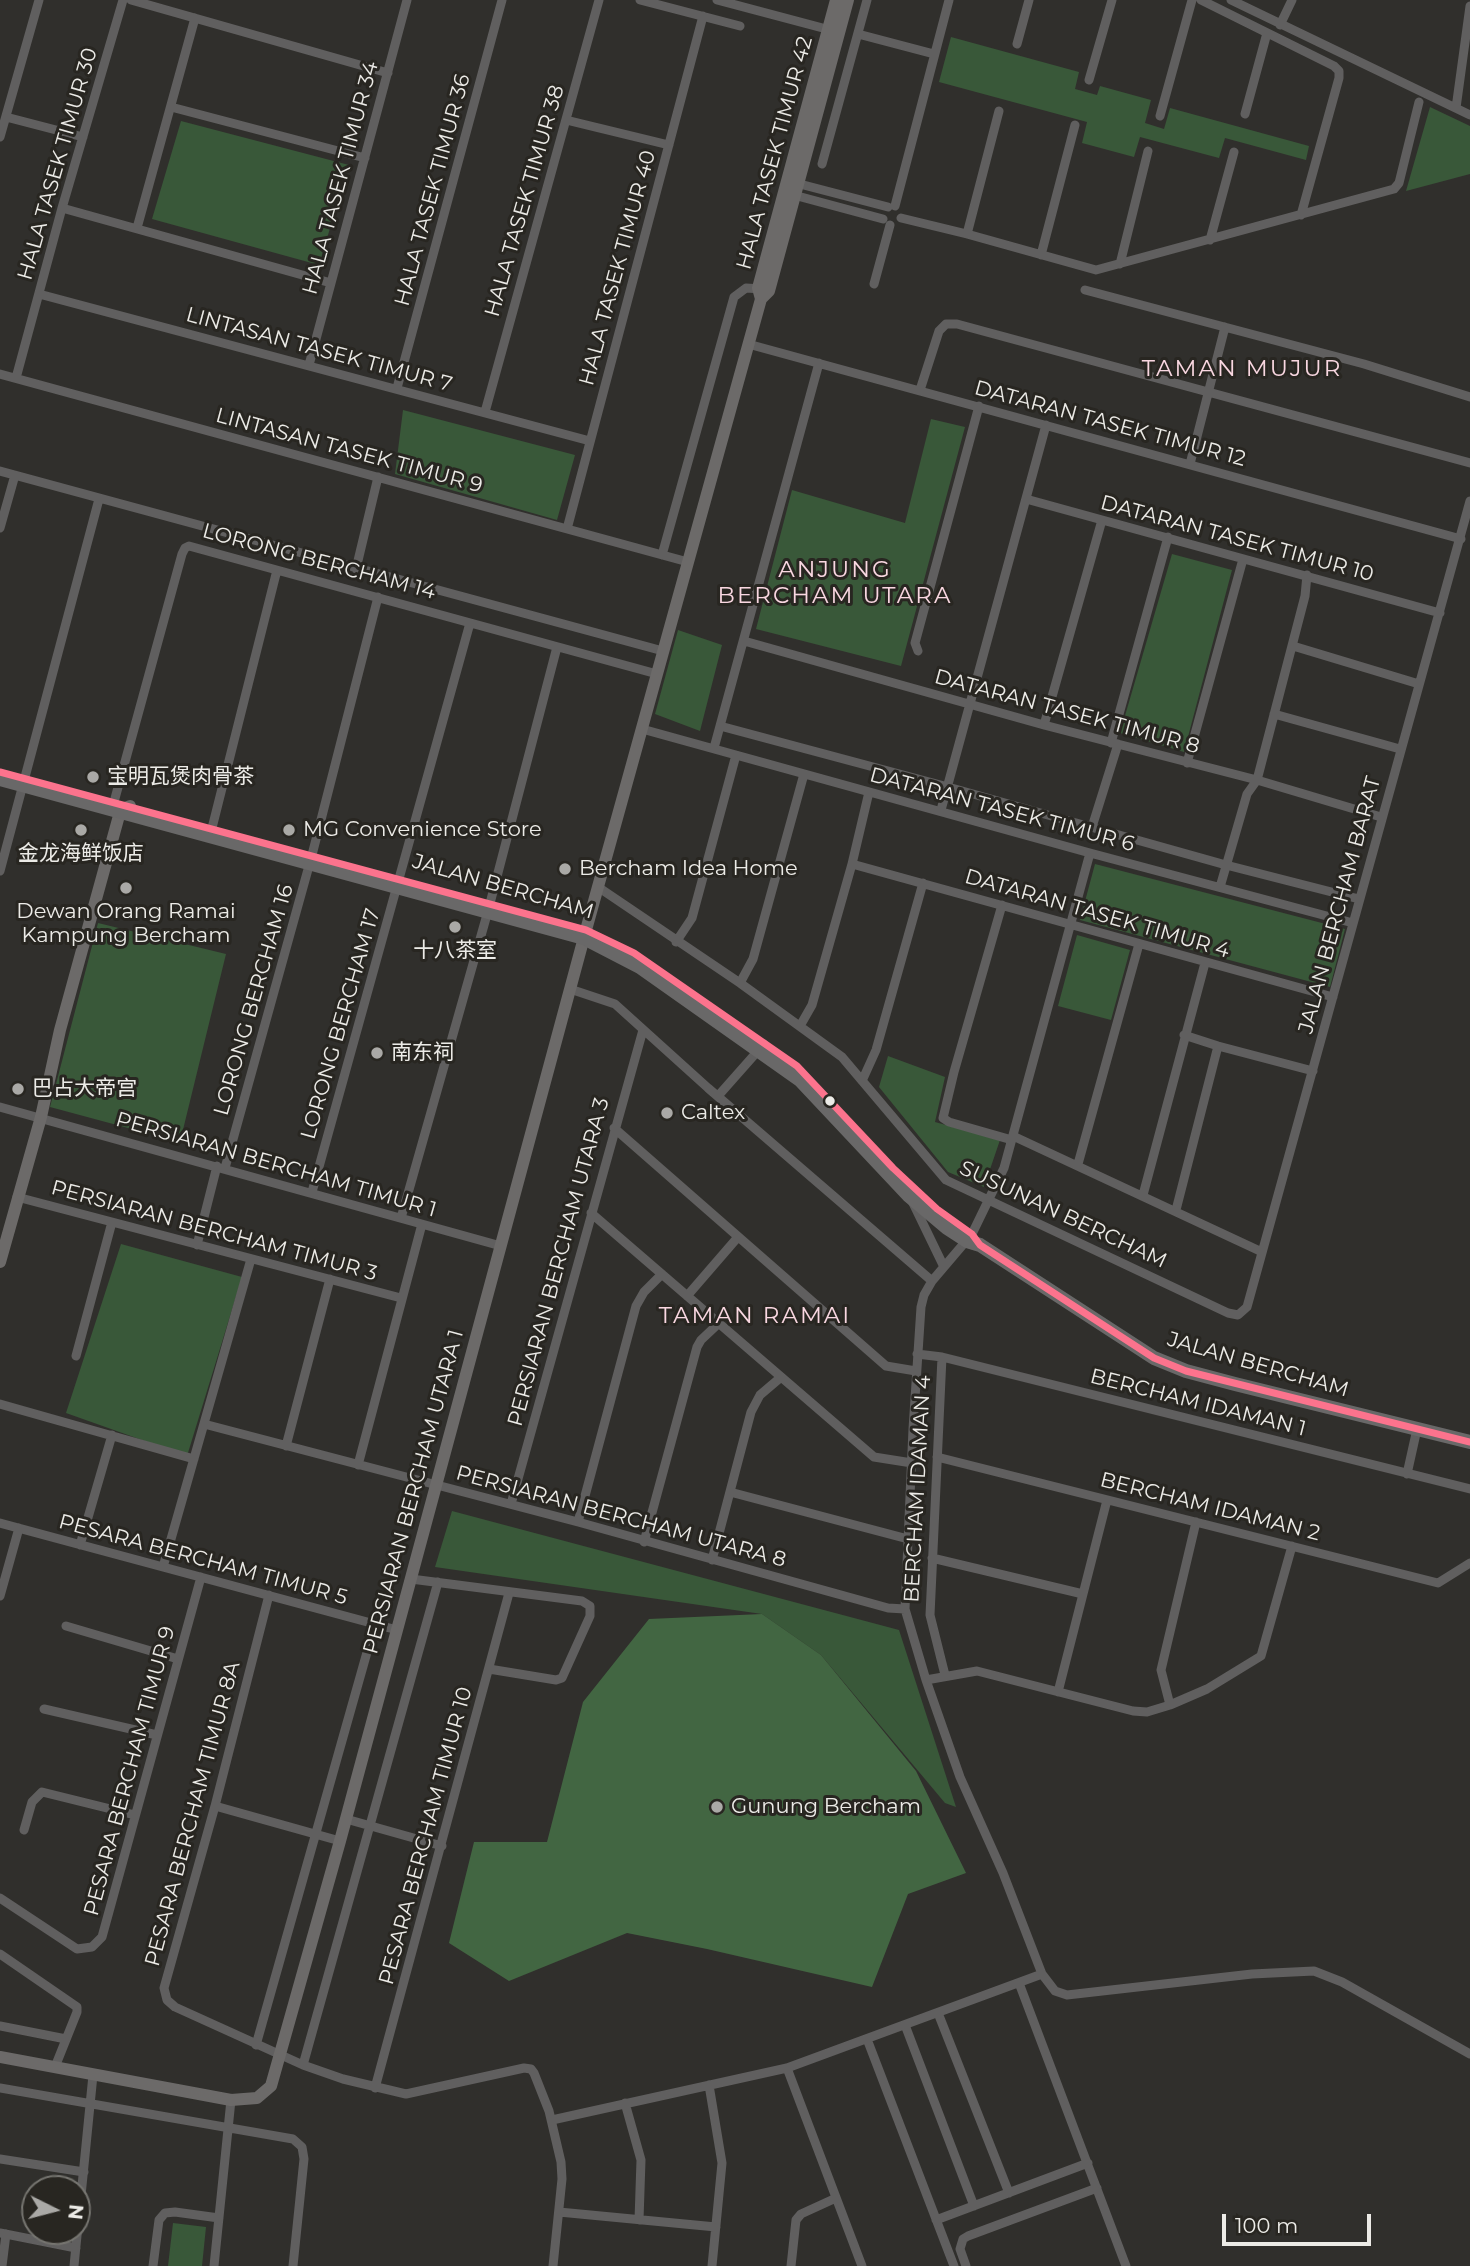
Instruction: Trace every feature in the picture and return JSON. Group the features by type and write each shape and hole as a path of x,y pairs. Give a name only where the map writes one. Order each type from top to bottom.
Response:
{"main road":[{"name":"JALAN BERCHAM","path":"0,772 24,782 585,934 804,1072 893,1168 973,1240"},
{"name":"JALAN BERCHAM","path":"0,779 24,782"},
{"name":"JALAN BERCHAM","path":"762,1046 800,1080 909,1196 1154,1357 1186,1371 1470,1442"}],"street":[{"path":"0,138 39,0"},
{"name":"HALA TASEK TIMUR 30","path":"16,379 62,208 123,0"},
{"path":"131,0 387,73"},
{"name":"HALA TASEK TIMUR 34","path":"309,365 407,0"},
{"name":"HALA TASEK TIMUR 36","path":"397,388 502,0"},
{"name":"HALA TASEK TIMUR 38","path":"485,412 599,0"},
{"path":"640,0 740,26"},
{"path":"717,0 834,31"},
{"name":"HALA TASEK TIMUR 42","path":"834,31 836,0"},
{"name":"HALA TASEK TIMUR 42","path":"663,651 834,31 848,0"},
{"path":"822,164 867,0"},
{"path":"874,284 887,222 883,212 891,206 949,0"},
{"path":"1017,44 1029,0"},
{"path":"1089,80 1112,0"},
{"path":"1160,116 1192,0"},
{"path":"1201,0 1334,66 1340,74 1301,215"},
{"path":"1231,0 1470,115"},
{"path":"1280,25 1292,0"},
{"path":"1456,108 1470,6"},
{"name":"HALA TASEK TIMUR 40","path":"567,529 703,16"},
{"path":"137,228 195,18"},
{"path":"1245,114 1267,33"},
{"path":"858,34 934,54"},
{"path":"901,218 1094,271 1396,188 1419,102"},
{"path":"171,107 365,158"},
{"path":"967,234 999,111"},
{"path":"6,117 83,137"},
{"path":"566,120 668,145"},
{"path":"1041,255 1075,125"},
{"path":"1120,264 1148,151"},
{"path":"1210,240 1234,152"},
{"path":"791,188 891,206 901,212 901,218 897,223 887,222 791,188"},
{"path":"62,208 331,283"},
{"path":"662,555 734,297 746,288 763,292"},
{"path":"1085,290 1364,364 1470,397"},
{"name":"LINTASAN TASEK TIMUR 7","path":"39,295 590,441"},
{"path":"920,390 939,331 946,324 957,324 1470,463"},
{"path":"1190,464 1225,327"},
{"name":"DATARAN TASEK TIMUR 12","path":"748,344 1461,539"},
{"path":"714,748 819,363"},
{"name":"LINTASAN TASEK TIMUR 9","path":"0,374 688,562"},
{"path":"918,651 915,643 979,406"},
{"path":"941,810 1046,425"},
{"path":"0,471 663,651"},
{"path":"0,528 15,475"},
{"path":"356,569 378,477"},
{"path":"0,871 99,499"},
{"name":"DATARAN TASEK TIMUR 10","path":"1026,499 1440,613"},
{"name":"JALAN BERCHAM BARAT","path":"1238,1315 1247,1307 1470,501"},
{"path":"1044,725 1102,520"},
{"path":"1092,827 1168,537"},
{"name":"LORONG BERCHAM 14","path":"0,1262 2,1245 41,1117 60,1030 183,550 189,546 193,547 657,674"},
{"path":"1187,763 1243,559"},
{"path":"211,832 277,570"},
{"path":"1220,887 1247,794 1257,780 1306,596 1307,575"},
{"name":"LORONG BERCHAM 16","path":"197,1244 311,859 378,597"},
{"name":"LORONG BERCHAM 17","path":"312,1192 470,623"},
{"name":"DATARAN TASEK TIMUR 8","path":"744,641 970,705 1257,780 1381,817"},
{"path":"1293,646 1419,684"},
{"path":"401,1218 489,907 557,647"},
{"name":"PERSIARAN BERCHAM UTARA 1","path":"231,2100 257,2098 265,2092 271,2086 281,2056 663,651"},
{"path":"1274,714 1400,749"},
{"name":"DATARAN TASEK TIMUR 6","path":"720,726 1359,900"},
{"name":"DATARAN TASEK TIMUR 6","path":"642,729 1353,923"},
{"path":"676,942 692,918 736,755"},
{"path":"740,983 753,959 804,774"},
{"path":"800,1026 813,1006 869,792"},
{"path":"1090,853 1004,1168 973,1240 932,1281 921,1307 905,1609 926,1680 960,1777 1003,1873 1042,1974 1055,1991 1067,1995 1252,1974 1314,1971 1342,1982 1470,2054"},
{"name":"DATARAN TASEK TIMUR 4","path":"852,864 1333,997"},
{"path":"862,1081 876,1050 923,883"},
{"name":"SUSUNAN BERCHAM","path":"598,887 740,983 842,1057 946,1180 1228,1313 1238,1315"},
{"path":"1002,905 943,1118 949,1122 1013,1138 1077,1164 1262,1252"},
{"path":"1077,1164 1139,944"},
{"path":"1143,1195 1205,962"},
{"path":"570,989 615,1004 932,1281"},
{"name":"PERSIARAN BERCHAM UTARA 3","path":"510,1504 643,1030"},
{"path":"1185,1035 1312,1071"},
{"path":"718,1096 762,1046"},
{"path":"1177,1210 1219,1046"},
{"name":"PERSIARAN BERCHAM TIMUR 1","path":"0,1107 501,1246"},
{"path":"614,1128 886,1366 916,1371"},
{"path":"909,1196 944,1268"},
{"name":"PERSIARAN BERCHAM TIMUR 3","path":"18,1197 401,1298"},
{"path":"591,1213 874,1457 912,1463"},
{"path":"76,1356 112,1222"},
{"path":"358,1465 422,1224"},
{"path":"687,1296 738,1237"},
{"path":"163,1567 251,1259"},
{"path":"578,1522 636,1306 644,1292 662,1275"},
{"path":"286,1446 330,1279"},
{"path":"644,1542 697,1347 718,1324"},
{"name":"BERCHAM IDAMAN 1","path":"917,1354 942,1357 1470,1489"},
{"name":"BERCHAM IDAMAN 4","path":"942,1357 930,1615 945,1675"},
{"path":"712,1560 751,1412 760,1395 780,1378"},
{"path":"0,1404 194,1459"},
{"name":"PERSIARAN BERCHAM UTARA 8","path":"204,1424 578,1522 888,1608 905,1609"},
{"path":"1407,1474 1417,1429"},
{"path":"80,1545 112,1435"},
{"name":"BERCHAM IDAMAN 2","path":"937,1457 1438,1583 1470,1563"},
{"path":"730,1492 908,1539"},
{"path":"1058,1692 1107,1500"},
{"path":"1170,1705 1161,1670 1196,1522"},
{"name":"PESARA BERCHAM TIMUR 5","path":"0,1523 397,1630"},
{"path":"0,1596 19,1528"},
{"path":"926,1680 977,1671 1133,1711 1147,1712 1170,1705 1207,1689 1261,1656 1292,1546"},
{"path":"932,1558 1083,1594"},
{"name":"PESARA BERCHAM TIMUR 9","path":"0,1898 73,1947 83,1949 99,1942 105,1929 201,1577"},
{"path":"411,1579 582,1601 590,1606 590,1615 564,1676 559,1680 489,1669"},
{"path":"303,2065 438,1582"},
{"name":"PESARA BERCHAM TIMUR 10","path":"375,2088 509,1593"},
{"name":"PESARA BERCHAM TIMUR 8A","path":"269,1595 165,1994 175,2007 256,2045 303,2065 375,2088 406,2094 419,2093 527,2068 534,2073 552,2120"},
{"path":"256,2045 375,1624"},
{"path":"66,1626 178,1659"},
{"path":"44,1709 157,1735"},
{"path":"24,1830 32,1802 42,1792 135,1815"},
{"path":"215,1806 340,1841"},
{"path":"346,1819 442,1846"},
{"path":"0,1954 77,2007 55,2067"},
{"path":"553,2266 561,2162 552,2120 787,2068 1042,1974"},
{"path":"1018,1983 1126,2266"},
{"path":"938,2013 1009,2193"},
{"path":"905,2025 974,2206"},
{"path":"0,2026 66,2039"},
{"path":"867,2039 954,2266"},
{"path":"0,2057 231,2100 214,2266"},
{"path":"787,2068 862,2266"},
{"path":"74,2266 93,2075"},
{"path":"709,2085 722,2163 712,2266"},
{"path":"0,2088 293,2139 302,2147 304,2160 293,2266"},
{"path":"625,2103 640,2158 639,2220"},
{"path":"0,2159 83,2172"},
{"path":"936,2220 1088,2163"},
{"path":"966,2266 960,2249 963,2239 968,2236 1097,2188"},
{"path":"791,2266 796,2220 801,2214 836,2199"},
{"path":"153,2266 159,2220 166,2213 175,2211 219,2218"},
{"path":"559,2212 716,2227"},
{"path":"2,2266 3,2234 76,2248"}],"green space":[{"path":"951,37 1079,72 1075,89 1097,95 1100,86 1151,100 1145,123 1164,129 1170,108 1309,146 1306,160 1225,138 1219,158 1140,137 1134,157 1082,143 1087,122 939,82"},
{"path":"1430,107 1470,126 1470,174 1406,191"},
{"path":"181,121 349,165 319,265 152,219"},
{"path":"403,410 575,455 557,520 395,474"},
{"path":"931,419 965,427 901,666 756,629 792,490 905,523"},
{"path":"1172,554 1232,570 1184,752 1120,733"},
{"path":"678,630 722,645 700,731 655,714"},
{"path":"1095,864 1345,929 1330,987 1080,920"},
{"path":"98,923 226,954 180,1142 50,1107"},
{"path":"1077,935 1130,950 1111,1020 1058,1006"},
{"path":"888,1056 945,1077 935,1122 1000,1140 984,1187 948,1172 879,1087"},
{"path":"121,1244 242,1277 187,1456 66,1413"},
{"path":"452,1511 899,1630 956,1807 945,1803 821,1655 762,1614 435,1567"},
{"name":"Gunung Bercham","path":"762,1614 821,1655 916,1771 966,1873 908,1894 872,1987 627,1933 509,1981 449,1943 474,1842 547,1842 583,1702 649,1619"},
{"path":"173,2223 206,2227 202,2266 168,2266"}],"transit line":[{"path":"0,772 586,930 634,953 797,1066 893,1168 937,1209 972,1234 980,1245 1154,1358 1186,1371 1470,1442"}],"place":[{"name":"宝明瓦煲肉骨茶","path":"93,777"},
{"name":"金龙海鲜饭店","path":"81,830"},
{"name":"MG Convenience Store","path":"289,830"},
{"name":"Bercham Idea Home","path":"565,869"},
{"name":"Dewan Orang Ramai Kampung Bercham","path":"126,888"},
{"name":"十八茶室","path":"455,927"},
{"name":"南东祠","path":"377,1053"},
{"name":"巴占大帝宫","path":"18,1089"},
{"name":"Caltex","path":"667,1113"},
{"name":"Gunung Bercham","path":"717,1807"}],"district":[{"name":"TAMAN MUJUR","path":"1242,369"},
{"name":"ANJUNG BERCHAM UTARA","path":"835,583"},
{"name":"TAMAN RAMAI","path":"755,1316"}]}
